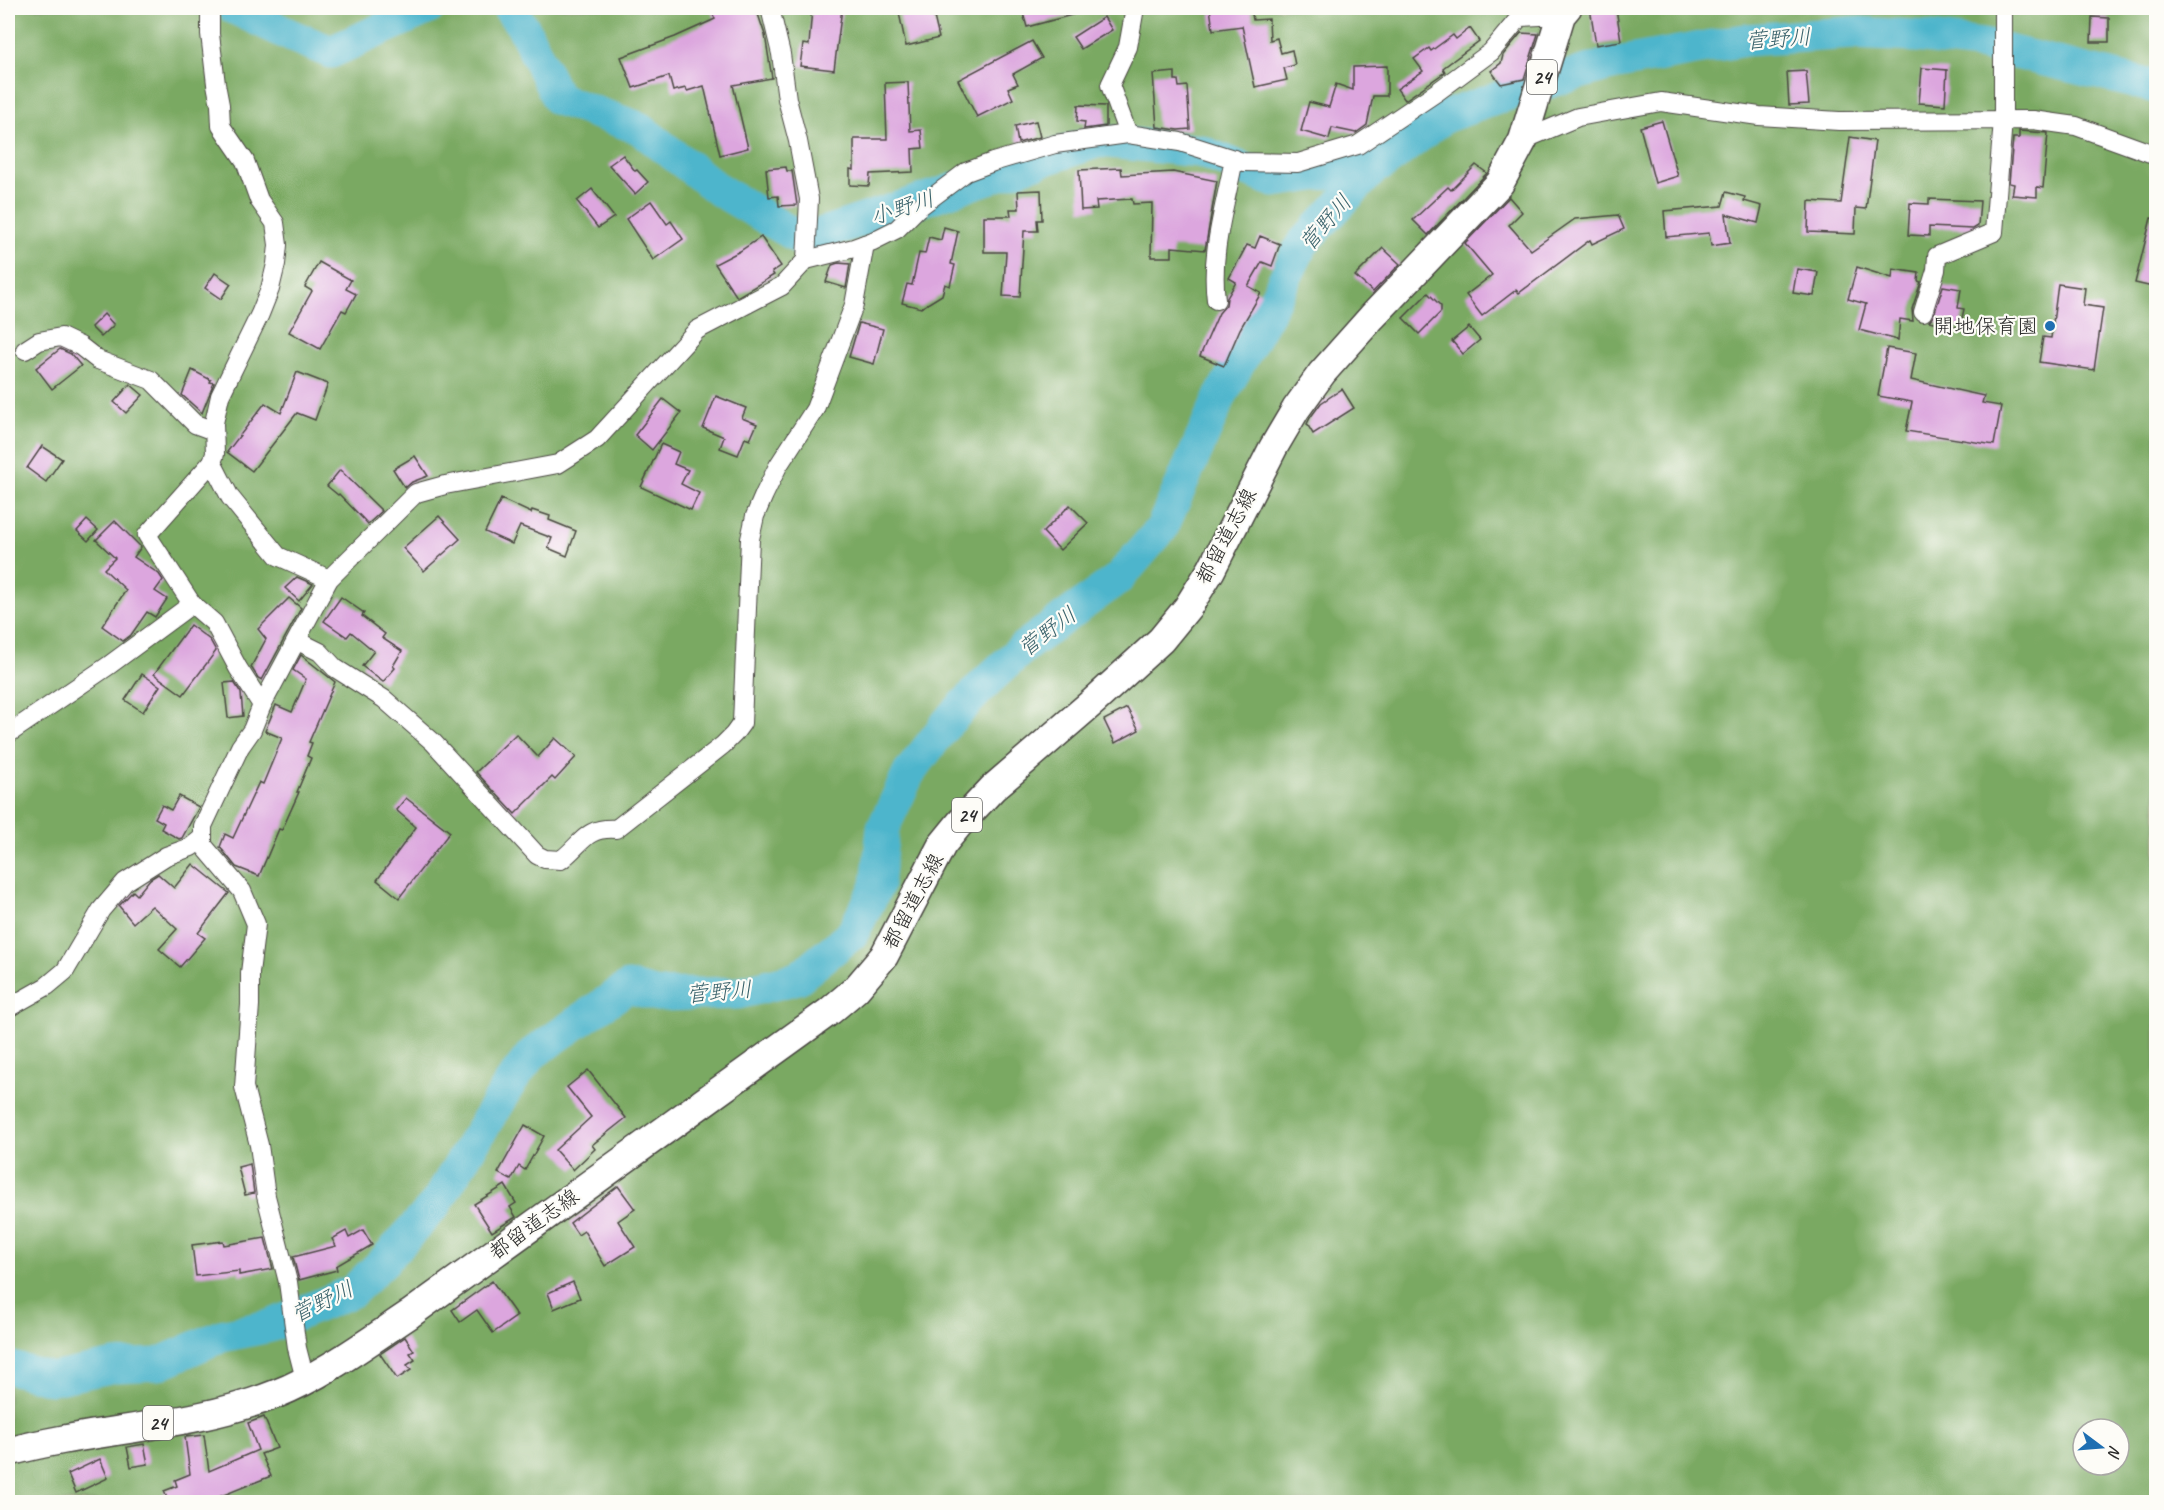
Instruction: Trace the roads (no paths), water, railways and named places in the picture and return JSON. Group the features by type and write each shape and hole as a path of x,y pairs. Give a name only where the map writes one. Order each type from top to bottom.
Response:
{"main road":[{"name":"都留道志線","path":"8,1452 201,1415 277,1394 342,1359 410,1314 830,1011 856,989 884,956 942,845 993,788 1161,640 1188,607 1210,570 1273,448 1322,373 1500,183 1523,140 1564,11"}],"street":[{"path":"210,8 210,34 221,126 245,161 259,200 275,223 278,245 276,264 270,289 260,314 220,396 214,431 215,454 212,462 147,535 192,604 214,623 238,668 262,705"},
{"path":"770,8 809,199 806,260"},
{"path":"1128,134 1110,85 1128,47 1135,8"},
{"path":"1923,312 1936,270 1937,256 1994,232 2003,120 2003,8"},
{"path":"305,1379 297,1348 288,1282 266,1196 259,1145 244,1087 250,973 256,924 242,891 202,845 202,838 203,826 240,747 252,730 262,705 329,579 416,494 445,485 558,464 597,439 697,330 782,286 806,260 865,244 897,229 918,208 966,172 1055,144 1128,134 1180,142 1243,162 1298,163 1358,145 1437,92 1491,52 1520,17 1564,11"},
{"path":"1523,140 1578,117 1661,102 1759,116 1839,121 2033,120 2076,126 2157,155"},
{"path":"1216,300 1215,249 1234,159"},
{"path":"298,641 320,652 335,668 384,699 433,742 537,855 545,859 561,860 591,832 605,828 616,829 723,745 742,723 750,539 755,516 778,466 815,409 854,305 865,244"},
{"path":"25,350 39,341 61,337 80,346 98,360 152,380 195,424 214,431"},
{"path":"212,462 230,497 278,556 329,579"},
{"path":"8,734 108,666 192,604"},
{"path":"8,1008 47,986 65,971 95,919 125,882 166,856 191,847 202,838"}],"waterway":[{"name":"小野川","path":"234,8 331,52 429,8"},
{"name":"小野川","path":"509,8 523,27 558,99 639,128 719,190 803,240 1099,141 1200,151 1274,181 1376,166"},
{"name":"菅野川","path":"8,1367 52,1379 115,1366 158,1364 221,1336 270,1326 353,1291 435,1205 510,1083 532,1054 628,987 658,995 738,993 798,978 852,934 877,886 883,828 909,773 947,723 987,681 1024,647 1119,578 1162,528 1221,395 1268,312 1302,244 1376,166 1383,164 1444,117 1515,92 1607,65 1745,40 1851,33 1916,36 1983,45 2156,87"}],"place":[{"name":"開地保育園","path":"2050,326"}]}
